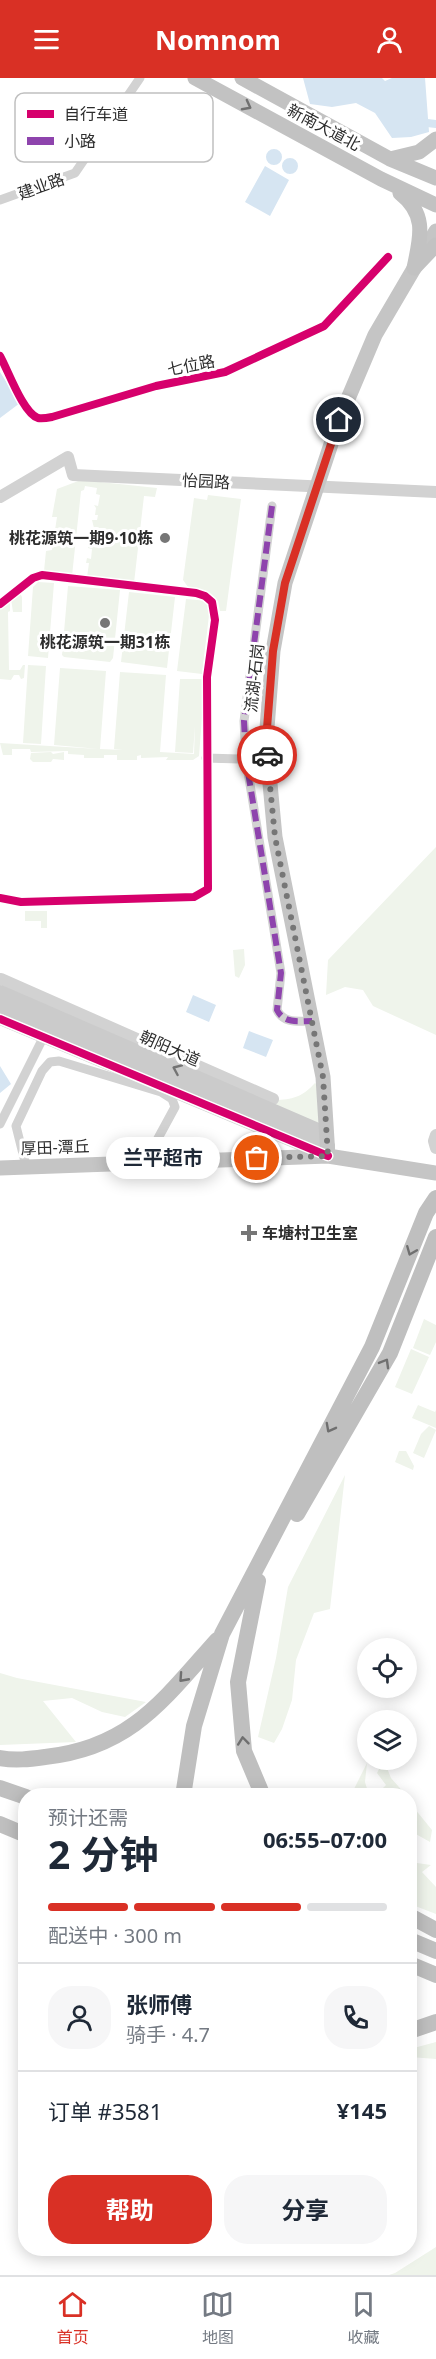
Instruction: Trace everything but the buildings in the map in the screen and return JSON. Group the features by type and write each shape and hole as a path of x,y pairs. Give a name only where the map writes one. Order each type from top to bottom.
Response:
{"highway":[{"name":"新南大道北","path":"195,78 381,179 436,205"},
{"name":"新南大道北","path":"242,78 390,159 436,178"},
{"path":"390,159 418,152 436,139"},
{"path":"381,179 412,202 422,228 414,268"},
{"path":"414,268 436,245"},
{"path":"184,1788 194,1726 222,1634 372,1347 426,1213 436,1198"},
{"path":"193,1788 202,1727 219,1664 258,1581 390,1353 436,1237"},
{"path":"258,1581 238,1682 244,1751 260,1788"},
{"path":"0,1758 11,1761 69,1755 121,1735 154,1710 222,1634"},
{"path":"0,1788 18,1794"},
{"path":"0,1814 18,1820"},
{"path":"0,1824 18,1832"},
{"path":"417,1920 436,1929"},
{"path":"417,1943 436,1951"},
{"path":"417,1967 436,1975"},
{"path":"417,2029 436,2022"}],"main road":[{"name":"流湖-石岗","path":"327,1146 323,1077 275,837 266,741 273,651 285,583 339,420 375,335 436,231"},
{"name":"朝阳大道","path":"0,985 327,1146"},
{"name":"朝阳大道","path":"0,1006 46,1032 119,1068 327,1146"},
{"name":"厚田-潭丘","path":"0,1168 169,1161 327,1146"},
{"path":"327,1146 436,1173"}],"street":[{"name":"建业路","path":"130,93 140,78"},
{"name":"建业路","path":"0,200 75,173 83,162"},
{"name":"七位路","path":"0,356 32,415 40,419 52,417 156,386 225,372 324,327 388,257"},
{"name":"怡园路","path":"0,496 68,457 74,475 436,492"},
{"path":"272,506 244,721 246,760 281,973 277,1010 285,1019 294,1022 312,1021"},
{"path":"0,604 33,578 42,575 205,596 213,602 215,610 207,677 208,889 194,897 21,902 0,898"},
{"path":"206,758 268,760"},
{"path":"0,985 273,1099"},
{"path":"0,1019 46,1032 0,1124"},
{"path":"26,1166 16,1126 42,1071 50,1062 60,1061 119,1068 172,1099 175,1107 156,1142 169,1161"},
{"path":"436,1135 434,1141 436,1148"}],"shaded area":[{"path":"81,480 157,488 155,497 144,496 134,583 87,577 89,563 86,563 87,558 91,559 92,549 88,548 89,545 93,546 90,532 95,532 92,520 97,520 98,515 95,515 94,505 98,506 100,495 96,494 97,488 85,486 81,491 72,576 44,571 46,551 52,550 57,517 52,517 57,489"},
{"path":"208,495 241,499 226,611 220,611 218,601 204,591 188,587 183,580 194,498 207,500"},
{"path":"38,582 54,583 48,658 28,656 33,587"},
{"path":"68,586 120,590 113,658 110,662 62,655"},
{"path":"129,592 175,597 167,668 121,662"},
{"path":"20,593 22,612 13,612 11,599"},
{"path":"186,599 208,601 210,607 202,674 177,671"},
{"path":"7,601 10,603 8,612 9,670 20,670 25,665 24,678 21,679 19,675 14,675 11,680 0,679 0,607"},
{"path":"28,665 46,666 41,744 23,743"},
{"path":"60,668 106,671 100,749 123,750 114,749 120,672 166,675 160,752 194,754 195,726 193,753 175,752 180,679 205,679 199,756 193,760 166,760 168,757 141,758 141,755 137,756 137,760 117,760 117,755 104,755 104,758 84,758 84,755 68,754 68,751 31,752 30,749 12,749 12,755 3,755 0,743 99,749 54,745"},
{"path":"51,752 53,754 64,752 64,760 33,762 30,759 31,753"},
{"path":"436,847 436,1035 373,1006 363,990 345,987 326,995 328,960"},
{"path":"25,911 47,911 47,928 41,928 41,921 25,921"},
{"path":"244,949 245,965 239,978 235,976 233,950"},
{"path":"315,1083 318,1086 322,1118 316,1126 274,1108 278,1100 298,1096"},
{"path":"424,1319 436,1325 436,1342 430,1355 413,1348"},
{"path":"411,1349 429,1357 412,1394 395,1387"},
{"path":"418,1405 435,1412 436,1410 436,1428 412,1418"},
{"path":"429,1426 436,1430 424,1458 413,1453 421,1434"},
{"path":"399,1451 406,1451 414,1466 413,1470 395,1462"},
{"path":"345,1475 330,1609 314,1613 296,1660 292,1700 282,1729 274,1743 258,1737 276,1658 288,1587"},
{"path":"0,1673 146,1702 125,1717 102,1712 72,1698 43,1701 76,1742 0,1745"},
{"path":"364,1770 366,1770 367,1788 354,1788"},
{"path":"378,1770 388,1770 400,1788 383,1788 386,1785 377,1773"},
{"path":"417,1812 432,1830 430,1842 417,1835"},
{"path":"417,1863 431,1865 422,1872 436,1887 436,1914 417,1907"},
{"path":"436,2042 436,2059 417,2058 417,2047"},
{"path":"436,2247 436,2275 389,2275 395,2273"}],"water":[{"path":"303,78 382,78 385,81 392,78 425,78 429,132 411,137 392,138 375,113 356,103 332,107 310,104"},
{"path":"274,149 282,157 274,165 266,157"},
{"path":"290,158 298,166 290,174 282,166"},
{"path":"265,166 289,180 270,216 245,202"},
{"path":"0,372 20,403 0,418"},
{"path":"193,995 216,1005 209,1022 186,1012"},
{"path":"249,1031 273,1040 266,1057 243,1048"},
{"path":"0,1066 11,1084 0,1093"}],"waterway":[{"path":"419,122 436,124"}],"marked path":[{"path":"272,506 244,721 246,760 281,973 277,1010 287,1020 312,1021"}],"cycle path":[{"path":"0,356 16,390 32,414 38,418 52,417 156,386 225,372 324,326 388,257"},
{"path":"0,604 33,578 42,575 196,593 212,602 215,620 207,677 208,889 194,897 21,902 0,898"},
{"path":"0,1019 328,1156"}],"way so far":[{"path":"257,1158 328,1156 323,1077 275,837 267,755"}],"place":[{"name":"桃花源筑一期9·10栋","path":"165,538"},
{"name":"桃花源筑一期31栋","path":"105,623"},
{"name":"兰平超市","path":"257,1158"},
{"name":"车塘村卫生室","path":"249,1233"}],"route":[{"path":"267,755 266,741 273,651 285,583 339,420"}]}
